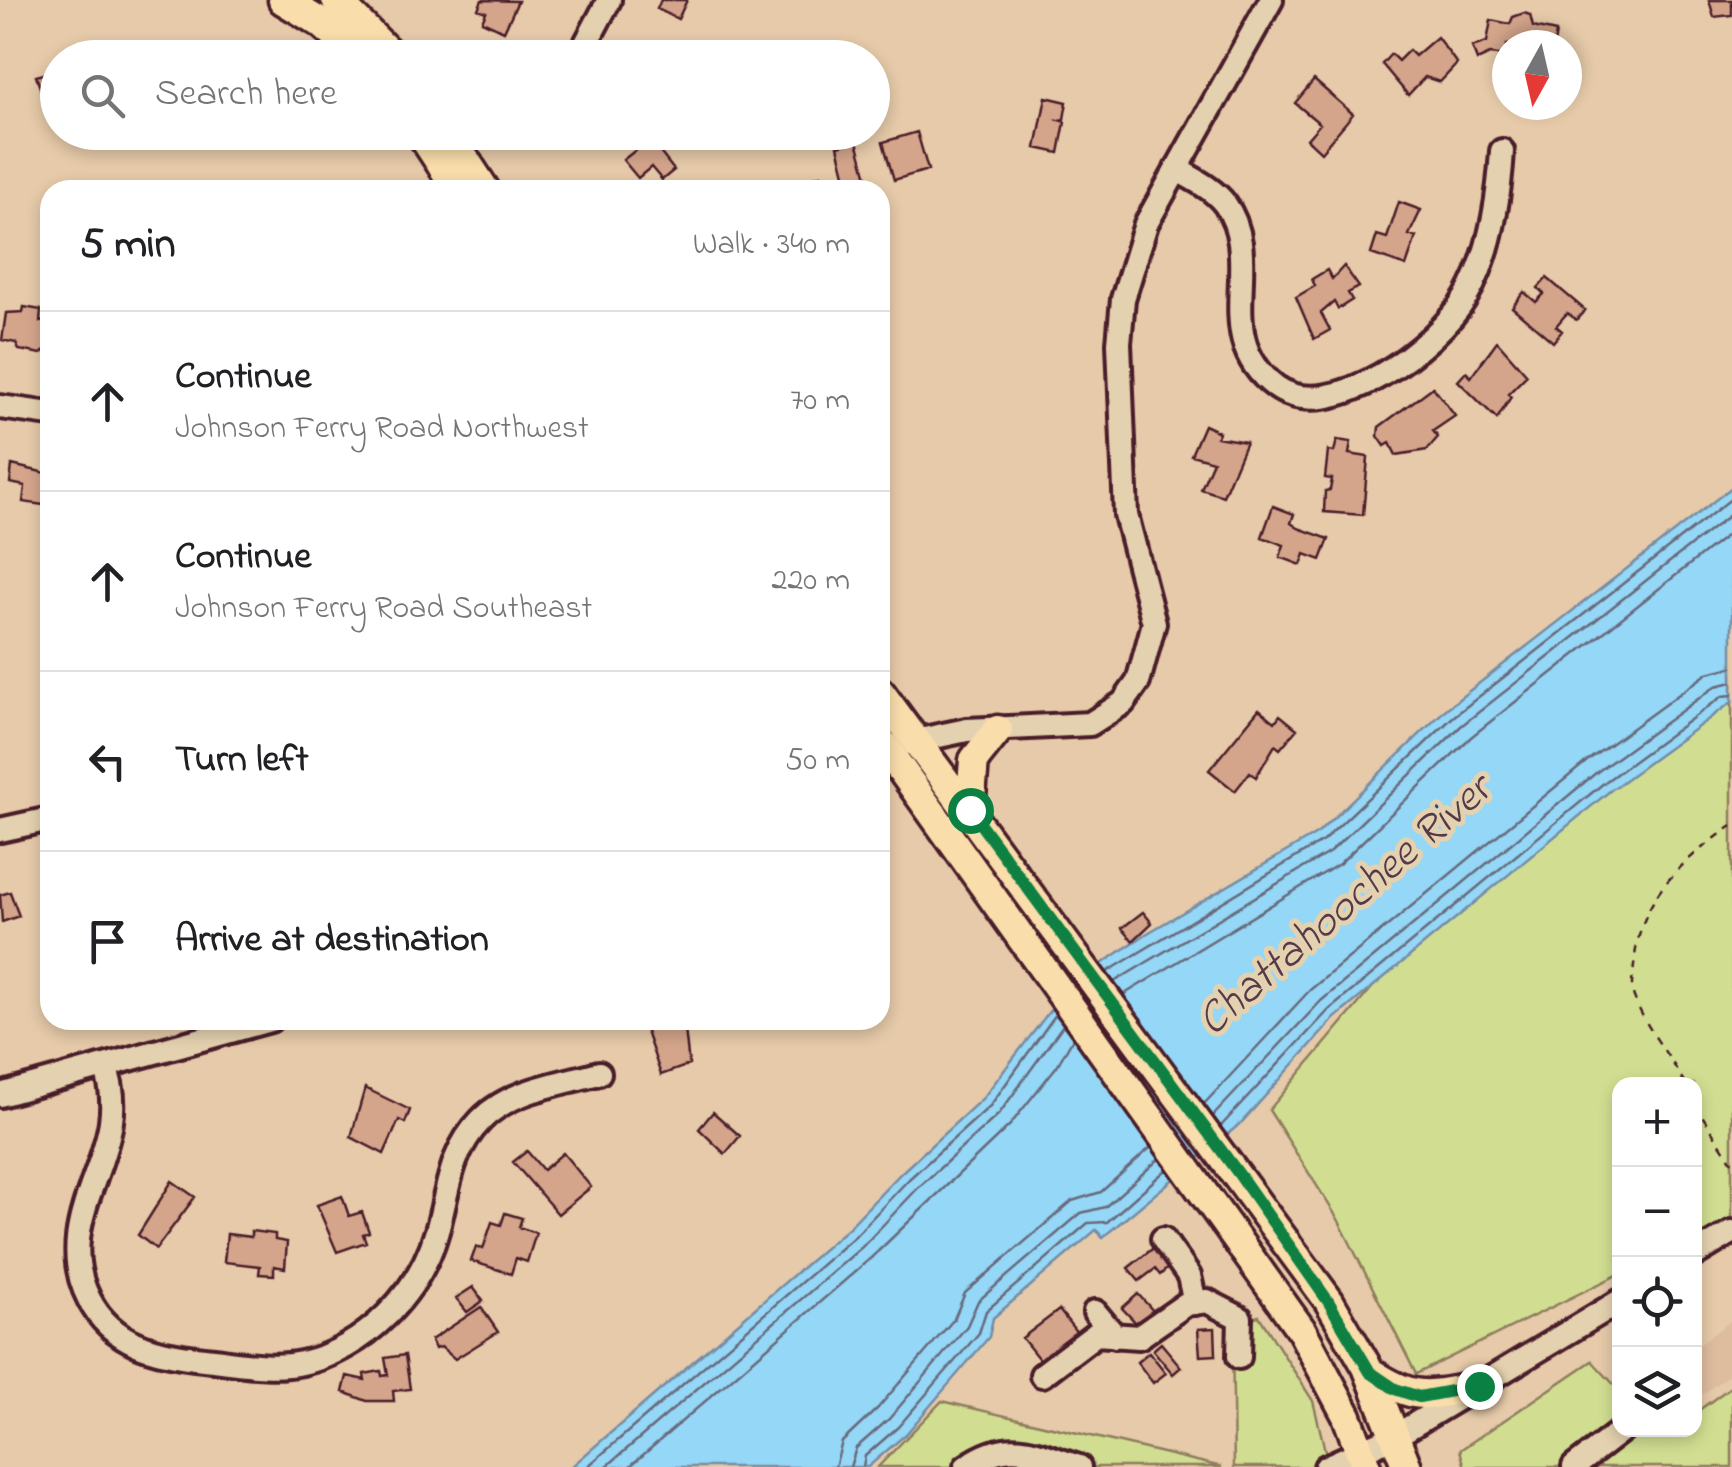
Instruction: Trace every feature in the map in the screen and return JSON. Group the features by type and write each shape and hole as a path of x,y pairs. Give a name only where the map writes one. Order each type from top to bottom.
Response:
{"main road":[{"path":"283,0 340,40"},
{"path":"336,0 376,40"},
{"path":"432,150 451,180"},
{"path":"458,150 478,180"},
{"path":"890,704 1241,1177 1328,1301 1370,1372 1407,1467"},
{"path":"970,810 974,760 998,730"},
{"path":"890,757 1322,1363 1364,1460"},
{"path":"890,782 920,796"},
{"path":"1370,1372 1395,1389 1419,1397 1479,1386"}],"street":[{"path":"587,40 609,0"},
{"path":"890,745 918,737 1067,728 1102,719 1132,692 1147,659 1153,610 1128,531 1119,343 1134,256 1176,168 1271,0"},
{"path":"1176,168 1215,193 1234,220 1240,335 1248,358 1281,391 1321,400 1352,390 1431,339 1451,320 1468,294 1498,204 1502,151"},
{"path":"0,407 40,413"},
{"path":"0,830 40,821"},
{"path":"0,1095 234,1030"},
{"path":"105,1066 115,1090 115,1117 76,1242 79,1272 89,1300 113,1330 148,1350 269,1366 302,1363 336,1351 369,1330 399,1302 434,1243 455,1155 484,1116 520,1096 599,1073"},
{"path":"1702,1250 1732,1232"},
{"path":"1164,1239 1189,1276 1196,1302"},
{"path":"1042,1376 1096,1334 1140,1337 1186,1304 1196,1302 1228,1308 1240,1318 1239,1358"},
{"path":"1326,1467 1364,1460 1397,1435 1612,1305"},
{"path":"1095,1312 1115,1336"},
{"path":"1574,1467 1613,1437"},
{"path":"966,1467 992,1450 1006,1447 1079,1467"}],"path":[{"path":"1681,1077 1632,994 1636,946 1643,916 1658,888 1693,854 1732,826"},
{"path":"1702,1115 1732,1162"}],"shaded area":[{"path":"1732,1320 1732,1372 1702,1395 1702,1347 1702,1343"}],"green space":[{"path":"1732,675 1732,1218 1702,1233 1702,1077 1612,1077 1612,1277 1416,1374 1338,1219 1269,1110 1430,919"},
{"path":"1259,1316 1313,1401 1329,1467 1234,1467 1232,1332 1243,1320"},
{"path":"1592,1361 1612,1382 1612,1437 1702,1437 1702,1408 1732,1386 1732,1467 1465,1467 1460,1450"},
{"path":"942,1401 1222,1467 878,1467"}],"water":[{"name":"Chattahoochee River","path":"1732,487 1732,702 1611,790 1335,1018 1241,1123 1103,1237 1096,1230 993,1318 989,1337 906,1434 868,1467 571,1467 848,1228 983,1098 1068,987 1146,934 1318,833 1446,709"}],"building":[{"path":"482,0 518,1 504,31 482,21 486,12 478,9"},
{"path":"661,0 687,0 678,19 657,9"},
{"path":"1709,0 1732,0 1732,15 1714,17"},
{"path":"1530,15 1533,27 1547,30 1492,30 1492,54 1477,60 1472,47 1487,42 1491,20 1510,24 1513,17"},
{"path":"1437,37 1457,64 1440,82 1425,77 1408,95 1382,64 1391,54 1398,61 1409,50 1415,56"},
{"path":"1314,80 1353,114 1321,152 1307,139 1320,124 1295,103"},
{"path":"1046,97 1067,102 1064,119 1059,120 1065,122 1059,153 1036,148"},
{"path":"917,132 928,170 894,180 885,150 890,150 890,140"},
{"path":"636,150 658,150 674,170 662,180 651,167 638,178 623,160"},
{"path":"839,150 860,150 867,177 839,180 846,178"},
{"path":"1399,202 1421,210 1409,235 1416,237 1406,266 1371,254 1377,235 1387,238"},
{"path":"1344,266 1359,287 1348,293 1352,300 1338,309 1334,302 1321,313 1330,330 1314,339 1296,297 1315,286 1312,279 1327,270 1332,279"},
{"path":"1547,278 1585,310 1576,320 1567,313 1556,326 1562,331 1553,342 1512,307 1524,292 1536,302 1544,294 1538,288"},
{"path":"24,307 40,310 40,354 19,350 16,343 2,340 6,313 23,312"},
{"path":"1497,341 1527,375 1508,394 1511,397 1497,419 1458,381 1466,372 1471,377"},
{"path":"1433,387 1455,416 1433,431 1438,437 1427,450 1396,455 1390,443 1385,446 1378,436 1379,427"},
{"path":"1204,425 1219,432 1217,437 1246,442 1223,496 1201,489 1213,461 1191,455"},
{"path":"1337,440 1351,442 1349,454 1368,457 1363,515 1324,512 1325,491 1330,490 1332,479 1325,478 1328,451 1334,452"},
{"path":"12,465 40,472 40,505 23,502 25,486 10,483"},
{"path":"1273,506 1294,514 1291,523 1298,528 1329,539 1321,560 1305,554 1301,565 1280,557 1284,545 1262,537"},
{"path":"1259,709 1275,722 1280,715 1297,729 1280,749 1275,745 1256,777 1250,772 1235,791 1209,770"},
{"path":"10,892 19,916 2,922 0,895"},
{"path":"1143,912 1152,923 1133,941 1122,928"},
{"path":"645,1030 685,1030 689,1065 661,1075"},
{"path":"365,1088 410,1110 405,1123 399,1120 384,1154 351,1137"},
{"path":"713,1112 740,1136 725,1154 699,1129"},
{"path":"527,1151 543,1170 563,1153 591,1187 558,1214 513,1162"},
{"path":"172,1181 195,1197 156,1249 138,1235"},
{"path":"342,1196 349,1216 362,1212 369,1232 363,1234 366,1242 337,1252 317,1205"},
{"path":"505,1213 522,1218 519,1227 536,1233 527,1262 516,1258 511,1274 471,1261 476,1247 483,1249 492,1222 501,1225"},
{"path":"251,1231 275,1234 275,1240 287,1242 285,1268 274,1266 274,1275 259,1274 260,1266 224,1262 227,1234 251,1237"},
{"path":"1156,1246 1168,1268 1160,1275 1155,1269 1139,1281 1128,1268"},
{"path":"473,1287 483,1301 467,1312 456,1298"},
{"path":"1138,1294 1155,1313 1139,1326 1122,1308"},
{"path":"481,1307 498,1332 455,1359 441,1347 435,1349 431,1340"},
{"path":"1059,1310 1078,1334 1042,1363 1022,1338"},
{"path":"1215,1328 1216,1355 1200,1356 1198,1329"},
{"path":"1161,1343 1181,1367 1173,1374 1153,1350"},
{"path":"1149,1352 1166,1373 1153,1383 1137,1362"},
{"path":"405,1355 410,1389 393,1391 394,1401 367,1401 343,1392 347,1376 365,1380 364,1374 381,1371 382,1376 388,1375 385,1358"}],"route":[{"path":"970,810 1241,1177 1328,1301 1370,1372 1395,1389 1419,1397 1479,1386"}]}
